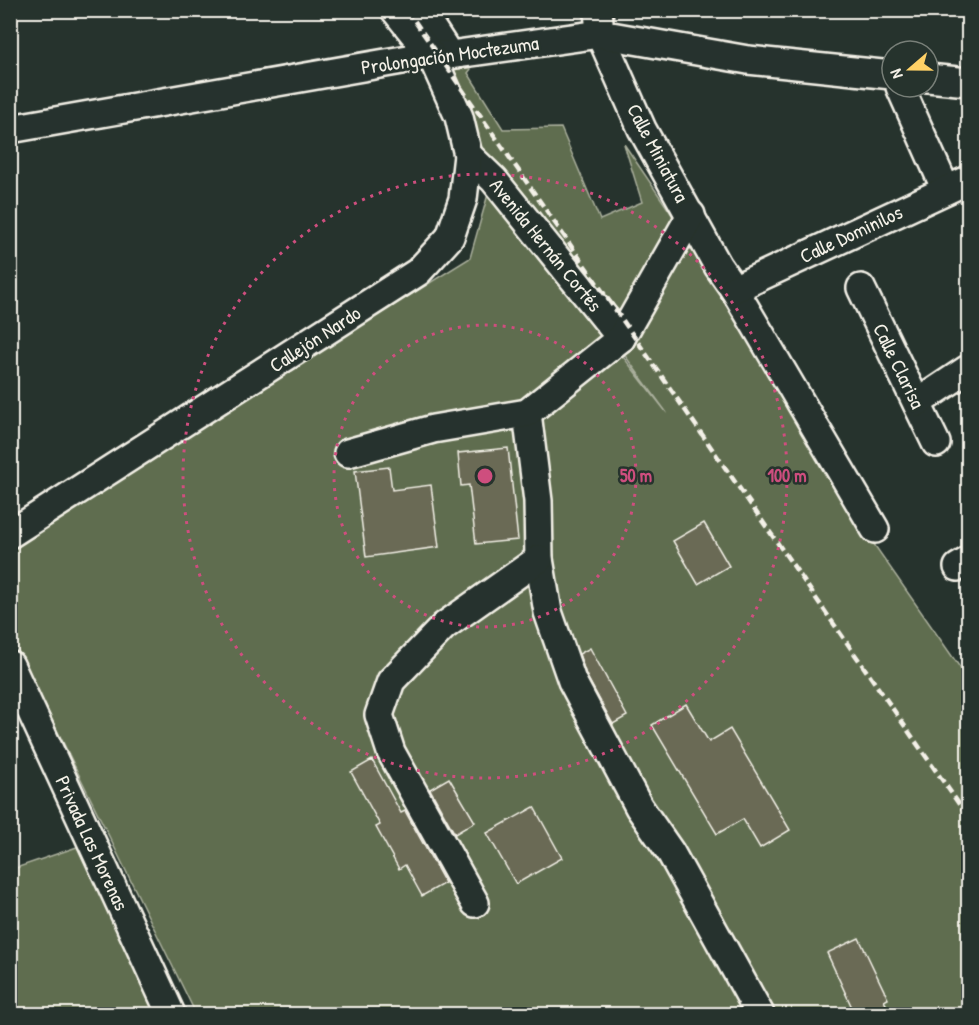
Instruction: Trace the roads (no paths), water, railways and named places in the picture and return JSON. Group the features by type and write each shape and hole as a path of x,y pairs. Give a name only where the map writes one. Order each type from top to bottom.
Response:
{"street":[{"path":"395,10 440,55"},
{"path":"420,10 440,55"},
{"name":"Prolongación Moctezuma","path":"10,129 440,55 601,17 748,60 880,74"},
{"name":"Calle Miniatura","path":"601,17 642,129 718,266 734,289 875,529"},
{"name":"Callejón Nardo","path":"10,534 418,272 450,237 463,199 468,155 440,55"},
{"path":"940,79 969,82"},
{"path":"907,99 957,185"},
{"name":"Avenida Hernán Cortés","path":"468,155 494,180 621,338"},
{"name":"Calle Dominilos","path":"734,289 957,185"},
{"path":"348,453 433,429 527,414 621,338 691,215"},
{"name":"Calle Clarisa","path":"861,288 936,443"},
{"path":"917,403 969,369"},
{"path":"527,414 538,501 539,559 548,612 572,681 639,807 671,853 760,1014"},
{"path":"475,903 390,752 379,715 391,681 444,626 539,559"},
{"name":"Privada Las Morenas","path":"12,669 171,1014"}],"railway":[{"path":"407,10 968,817"}]}
